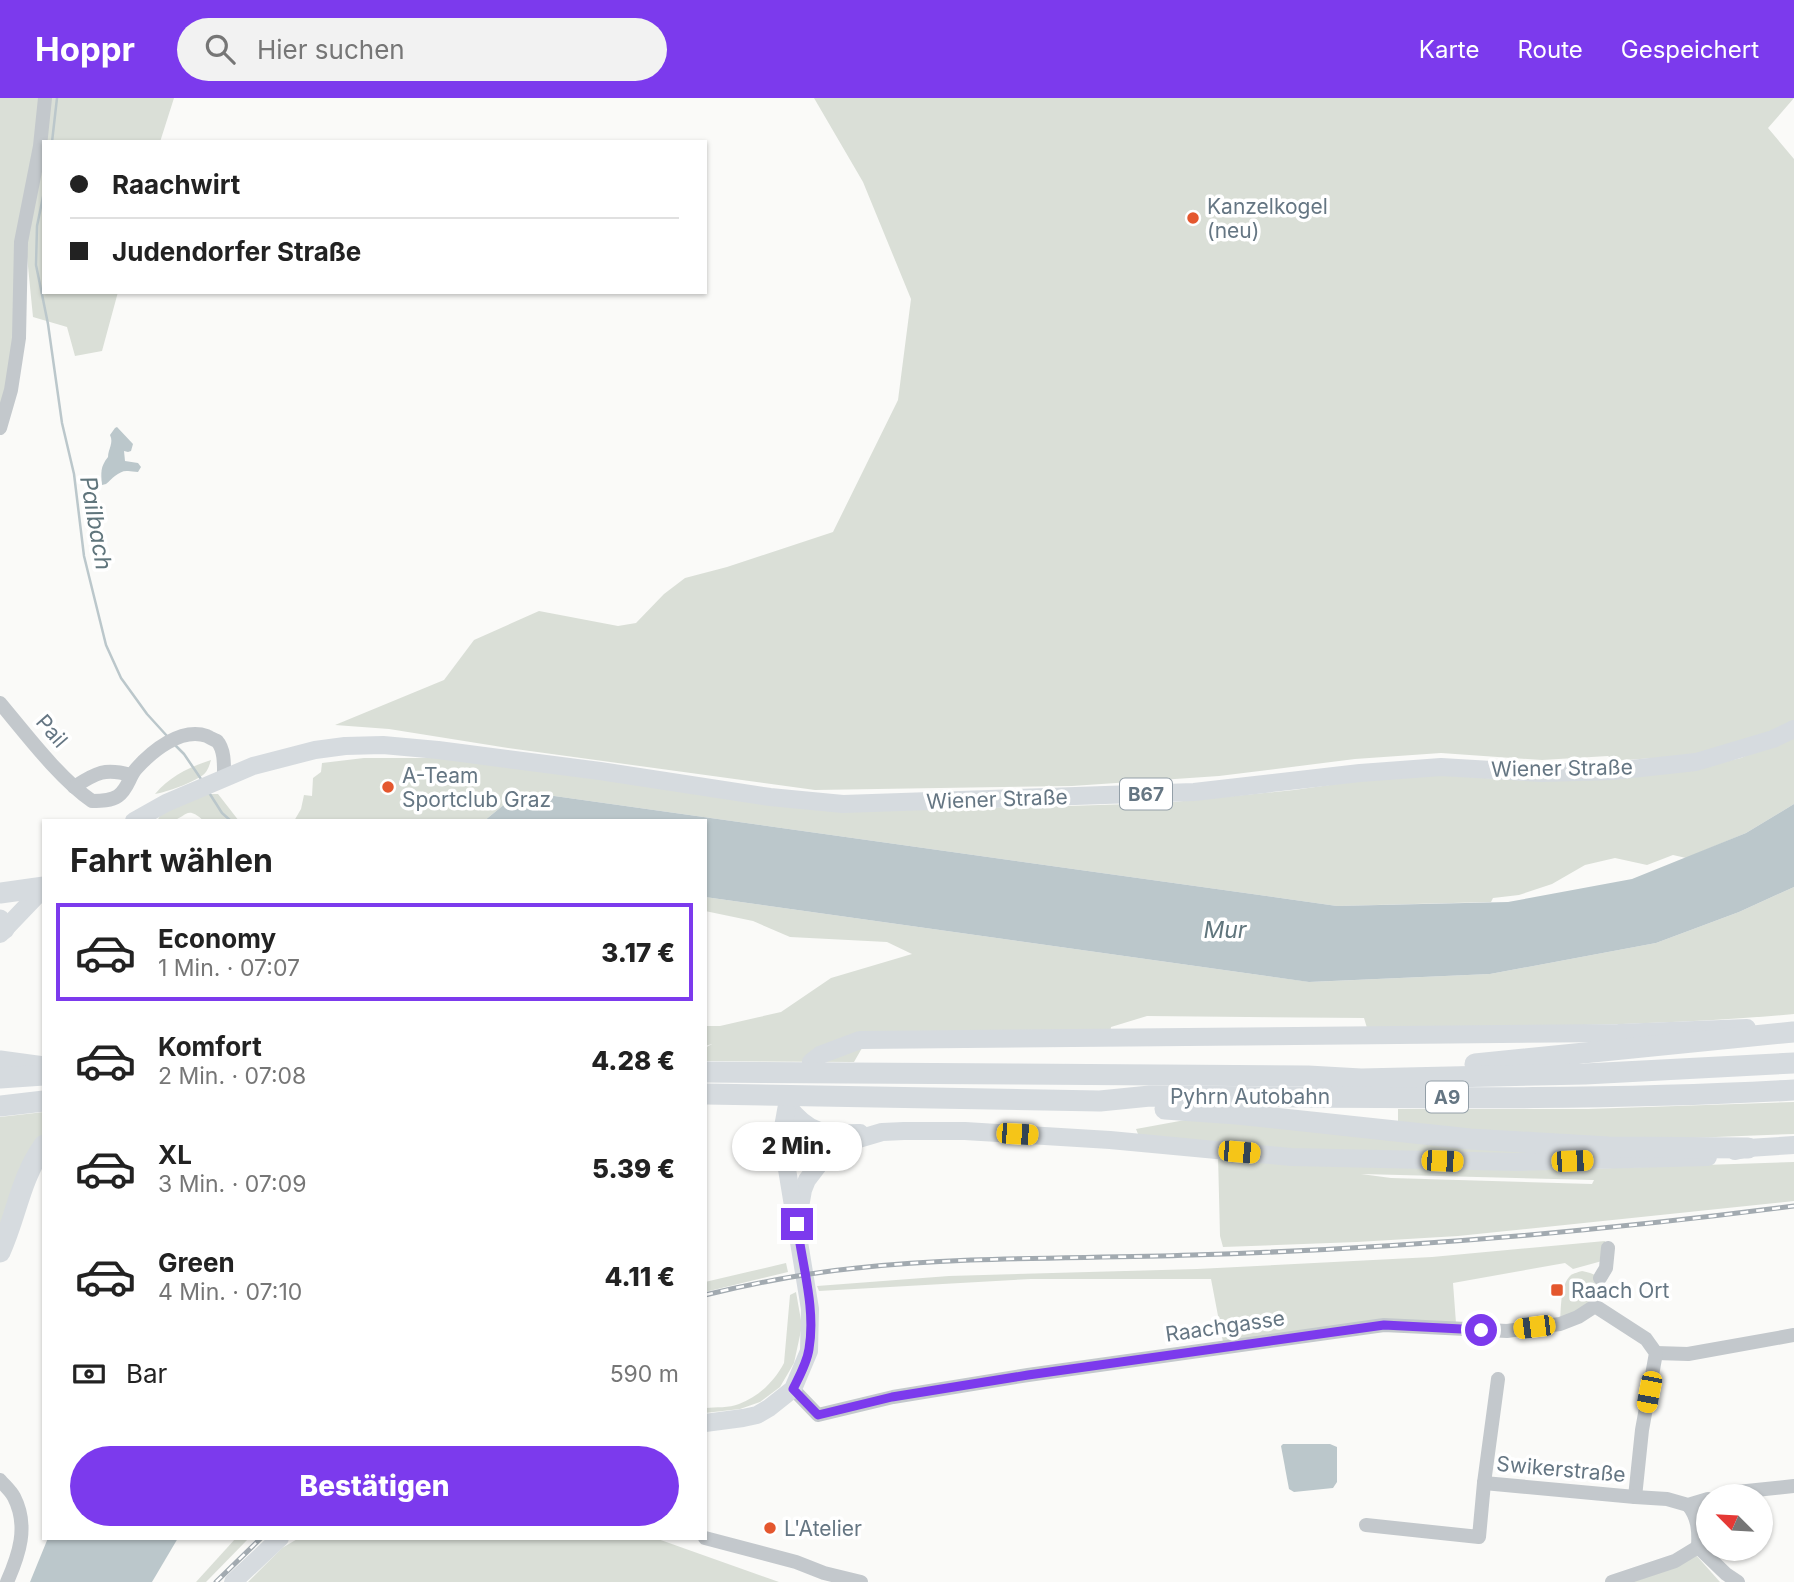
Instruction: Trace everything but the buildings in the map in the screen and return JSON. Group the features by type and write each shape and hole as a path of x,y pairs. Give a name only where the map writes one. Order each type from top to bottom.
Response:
{"highway":[{"path":"0,894 42,888"},
{"path":"1308,1076 1362,1070 1414,1069 1794,1032"},
{"path":"0,1061 42,1067"},
{"name":"Pyhrn Autobahn","path":"707,1072 1308,1076 1361,1079 1572,1075 1794,1063"},
{"path":"0,1078 42,1075"},
{"name":"Pyhrn Autobahn","path":"707,1094 1100,1101 1150,1096 1555,1097 1702,1095 1794,1090"},
{"path":"0,1106 42,1101"},
{"path":"1100,1101 1470,1139 1608,1147 1748,1148"},
{"path":"0,1252 29,1170 42,1148"}],"main road":[{"name":"Wiener Straße","path":"212,783 253,766 314,750 383,745 494,756 843,804 950,801 1194,792 1360,773 1441,767 1541,773 1613,771 1696,762 1773,739 1794,729"},
{"name":"B67","path":"138,819 212,783"},
{"path":"1,928 42,890"},
{"path":"811,1062 820,1055 860,1040 1618,1033 1738,1028 1794,1032"},
{"path":"707,1423 757,1415 769,1408 795,1385 809,1351 810,1309 785,1157 783,1127 787,1105 804,1125 824,1133 965,1131 1110,1140 1290,1157 1505,1162 1705,1157 1748,1148 1794,1145"},
{"path":"797,1224 807,1180 823,1159 843,1145 881,1132"},
{"path":"233,1582 278,1540"}],"street":[{"path":"0,428 11,390 19,338 21,242 38,156 45,98"},
{"name":"Pail","path":"0,703 74,787 92,801 112,799 120,795 138,766 173,739 192,733 216,740 223,753 212,783"},
{"path":"74,787 99,772 131,775"},
{"path":"1600,1278 1606,1268 1608,1248"},
{"name":"Raachgasse","path":"795,1385 818,1415 892,1397 1028,1375 1384,1325 1507,1331 1560,1324 1595,1306 1646,1339 1656,1353"},
{"path":"1656,1353 1688,1354 1794,1335"},
{"name":"Swikerstraße","path":"1635,1497 1656,1353"},
{"path":"1366,1525 1479,1537 1498,1378"},
{"path":"0,1480 14,1497 20,1519 21,1541 18,1558 6,1582"},
{"name":"Swikerstraße","path":"1484,1483 1667,1499 1688,1505 1696,1503"},
{"path":"1773,1488 1794,1486"},
{"path":"1688,1505 1696,1521"},
{"path":"707,1539 861,1582"},
{"path":"1612,1582 1675,1561 1696,1548"},
{"path":"1713,1561 1738,1582"}],"shaded area":[{"path":"0,98 45,98 21,314 0,424"},
{"path":"51,98 174,98 161,140 44,140"},
{"path":"814,98 1794,98 1768,128 1794,159 1794,733 1696,762 1653,758 1614,761 1608,756 1542,760 1441,753 1355,759 1219,776 1072,786 815,790 389,729 335,725 444,680 474,640 539,611 618,626 636,623 664,594 685,578 833,532 898,400 911,299 863,182"},
{"path":"42,151 42,294 117,294 102,351 75,356 67,327 33,317 26,246"},
{"path":"1794,735 1794,804 1746,833 1686,858 1673,855 1647,865 1615,858 1585,865 1552,884 1519,895 1493,898 1491,902 1337,906 540,794 511,799 486,819 295,819 304,795 312,796 313,778 321,772 322,763 364,758 446,758 878,810 1163,803 1380,778 1441,775 1529,781 1592,779 1715,764 1741,758"},
{"path":"211,760 203,775 179,787 155,794 180,773"},
{"path":"206,794 218,794 237,819 202,819 190,813 176,819 158,819 161,814"},
{"path":"1794,887 1794,1014 1634,1024 1367,1028 1364,1018 1147,1016 1111,1027 1108,1044 862,1048 854,1062 707,1061 707,1047 712,1044 707,1045 707,1026 720,1026 781,1012 831,978 912,954 887,942 790,937 753,921 707,911 707,897 1310,982 1490,974 1656,943 1739,912"},
{"path":"1794,1102 1794,1134 1690,1138 1569,1138 1398,1124 1398,1109 1588,1109"},
{"path":"42,1112 42,1142 0,1240 0,1117"},
{"path":"1196,1118 1558,1151 1558,1158 1317,1153 1140,1139 1136,1129"},
{"path":"1218,1155 1582,1169 1794,1162 1794,1201 1458,1236 1223,1247 1220,1236","holes":["1361,1174 1594,1180 1592,1184 1391,1178"]},
{"path":"1605,1241 1602,1261 1573,1269 1565,1263 1453,1283 1456,1323 1223,1342 1211,1279 1031,1279 819,1291 817,1286 949,1276 1197,1269 1432,1257"},
{"path":"786,1263 788,1272 707,1292 707,1282"},
{"path":"1582,1271 1599,1279 1601,1287 1598,1299 1595,1306 1560,1324 1567,1279"},
{"path":"796,1292 802,1326 794,1363 780,1387 760,1402 740,1409 707,1413 707,1408 731,1406 746,1401 765,1388 775,1376 784,1363 790,1295"},
{"path":"234,1540 247,1540 206,1582 196,1582"},
{"path":"296,1540 661,1540 779,1582 248,1582 282,1548"},
{"path":"1695,1554 1696,1561 1701,1561 1720,1582 1625,1582"}],"water":[{"path":"117,427 133,444 131,451 124,451 125,461 138,463 141,467 138,472 122,472 102,485 102,470 108,457 110,435"},
{"name":"Mur","path":"540,794 1337,906 1508,902 1632,879 1746,833 1794,804 1794,887 1739,912 1656,943 1490,974 1309,982 707,897 707,819 486,819 511,799"},
{"path":"1330,1444 1337,1447 1337,1482 1333,1488 1294,1492 1289,1489 1281,1446"},
{"path":"47,1540 177,1540 152,1582 30,1582"}],"waterway":[{"name":"Pailbach","path":"52,140 57,98"},
{"name":"Pailbach","path":"42,202 37,226 36,265 48,324 62,423 74,474 84,556 106,645 121,678 167,736"},
{"name":"Pailbach","path":"176,746 201,779"},
{"name":"Pailbach","path":"208,791 229,819"}],"railway":[{"path":"707,1295 799,1276 899,1264 1267,1252 1418,1244 1644,1224 1794,1206"},
{"path":"216,1582 259,1540"}],"place":[{"name":"Kanzelkogel (neu)","path":"1193,218"},
{"name":"A-Team Sportclub Graz","path":"388,787"},
{"name":"Raach Ort","path":"1557,1290"},
{"name":"L'Atelier","path":"770,1528"}],"route":[{"path":"797,1224 810,1309 810,1337 806,1361 793,1389 818,1415 892,1397 1028,1375 1384,1325 1481,1330"}]}
